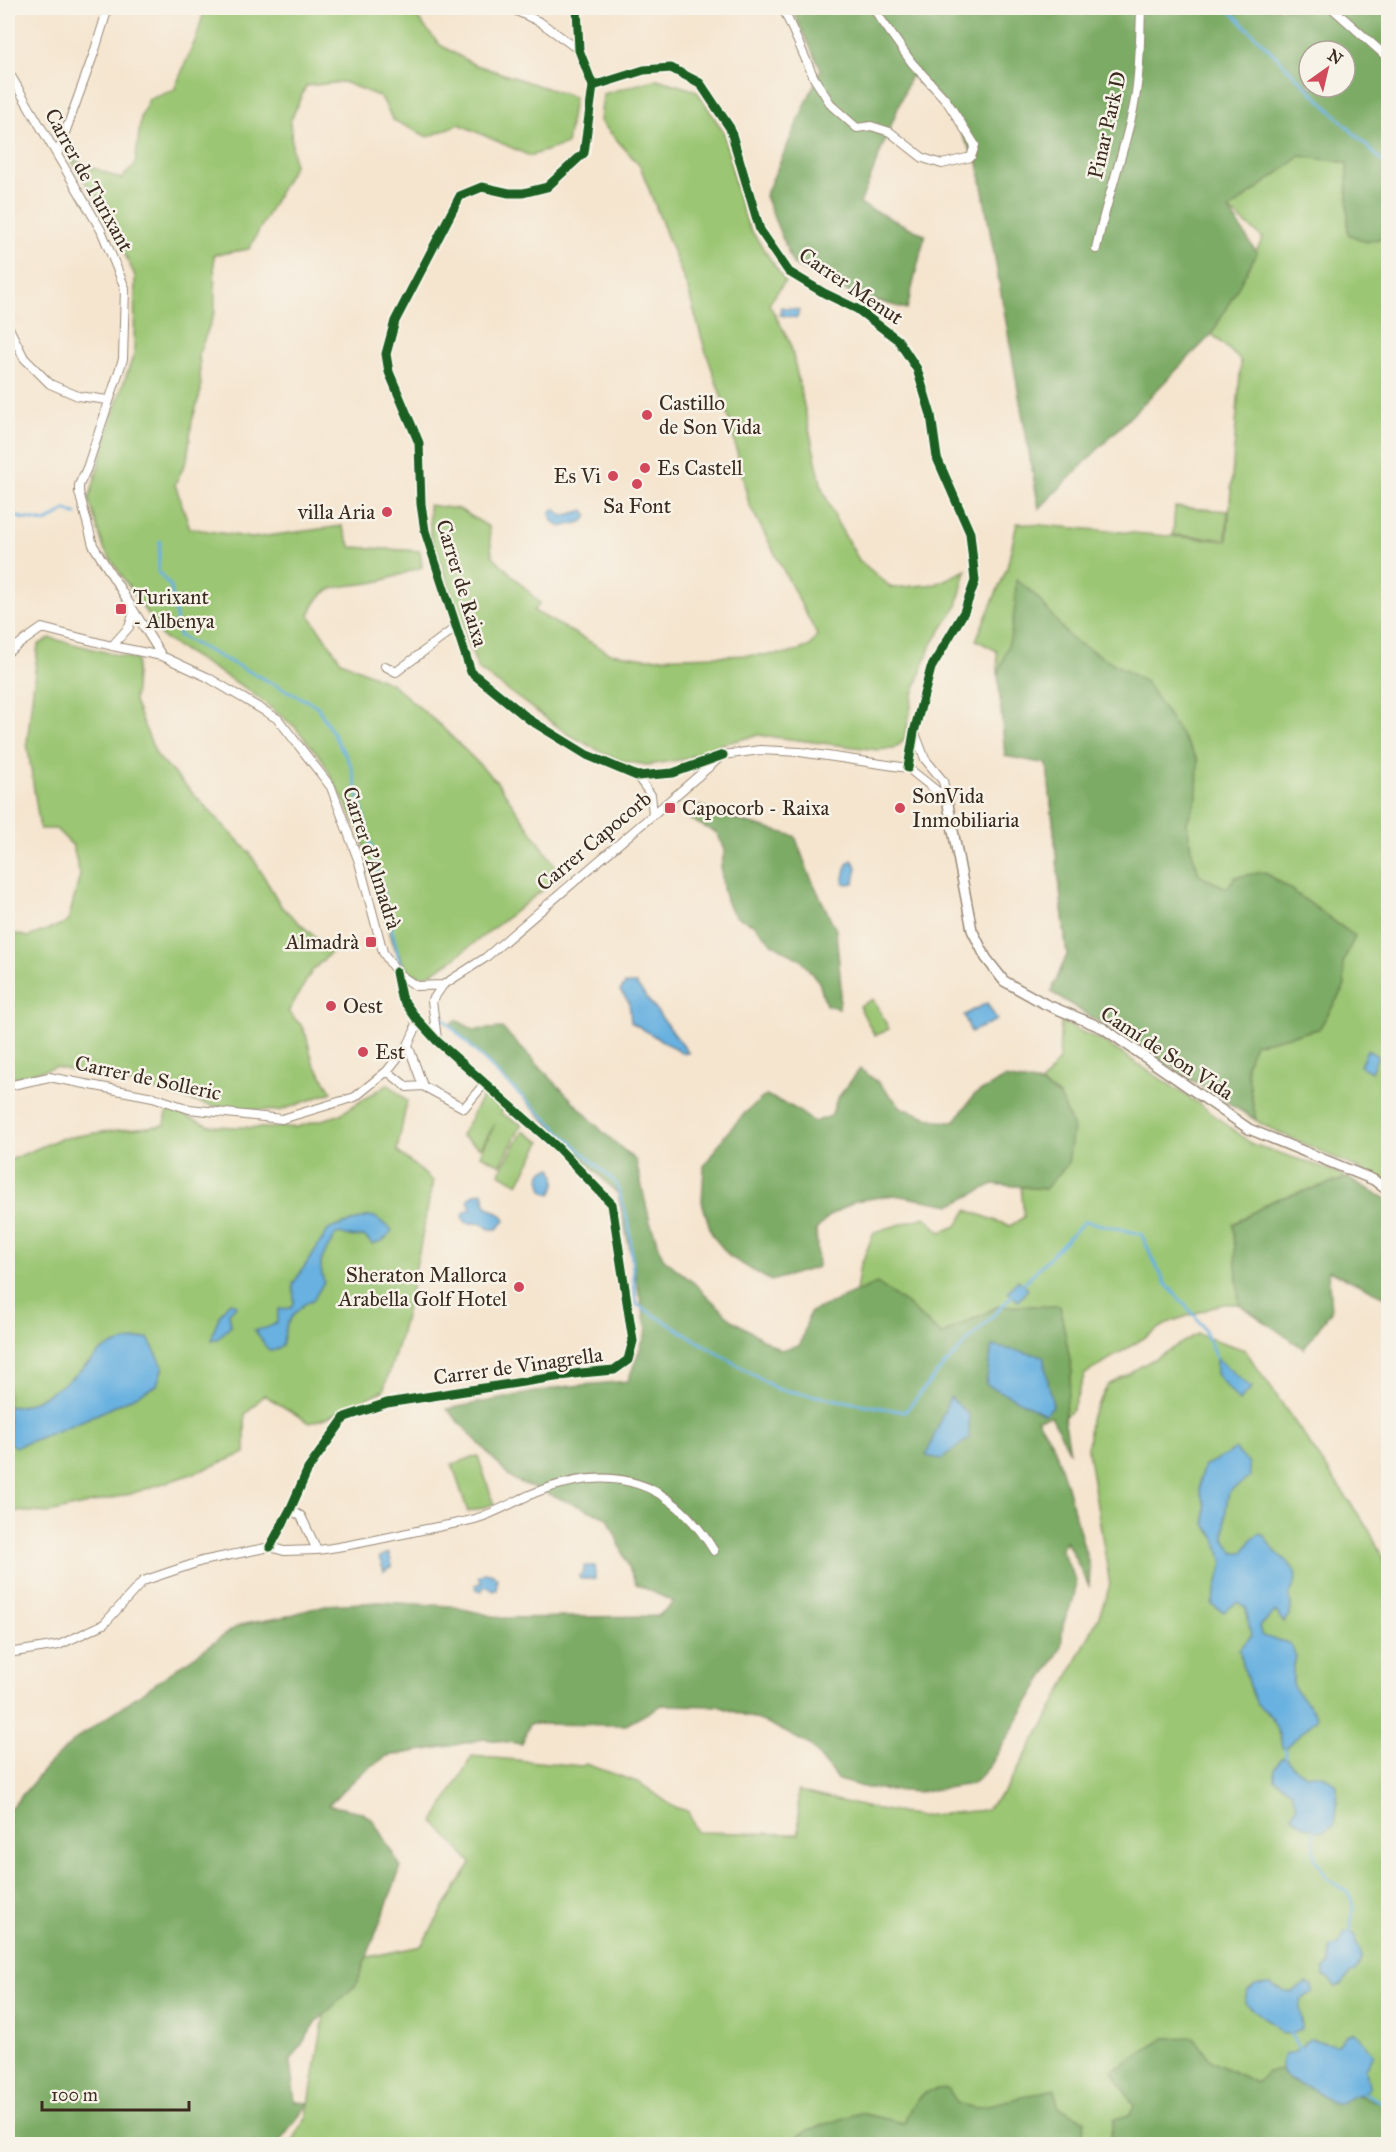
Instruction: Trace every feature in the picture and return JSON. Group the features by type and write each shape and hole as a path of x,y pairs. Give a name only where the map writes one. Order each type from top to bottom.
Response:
{"street":[{"path":"57,155 94,54 108,8"},
{"path":"510,8 540,22 579,50"},
{"path":"577,8 579,50 593,86"},
{"path":"783,8 814,78 832,106 857,128 871,126 890,132 923,158 942,165 971,157 975,145 952,109 912,63 873,8"},
{"name":"Pinar Park D","path":"1096,249 1105,207 1134,105 1142,8"},
{"path":"1332,8 1389,58"},
{"name":"Carrer Menut","path":"593,86 644,70 671,68 700,83 729,128 760,230 789,272 856,309 898,340 917,369 931,415 938,458 970,533 975,580 964,612 932,668 914,732 908,768"},
{"name":"Carrer de Turixant","path":"8,71 101,230 125,288 123,359 78,492 93,545 162,656"},
{"name":"Carrer de Raixa","path":"593,86 584,153 547,187 523,193 509,193 482,187 460,196 395,321 386,354 389,372 418,443 421,504 425,531 471,672 530,720 587,755 637,776 674,773 723,755"},
{"path":"8,326 24,358 50,384 78,396 108,400"},
{"path":"112,646 129,627 134,612"},
{"name":"Carrer d'Almadrà","path":"8,652 42,628 162,656 207,677 278,719 331,787 358,862 383,952 396,972 401,997 416,1018"},
{"path":"386,666 396,672 455,628"},
{"path":"914,732 925,759 943,781 947,799"},
{"path":"723,755 760,750 800,752 908,768 947,799"},
{"name":"Carrer Capocorb","path":"443,985 485,958 723,755"},
{"path":"637,776 651,795 653,814"},
{"name":"Camí de Son Vida","path":"947,799 972,930 986,958 1004,981 1045,1004 1103,1028 1249,1129 1374,1180 1389,1191"},
{"path":"396,972 416,986 443,985"},
{"path":"437,1041 432,1001 443,985"},
{"name":"Carrer de Vinagrella","path":"270,1547 308,1470 345,1417 387,1403 614,1370 628,1360 633,1341 612,1204 557,1147 437,1041 416,1018"},
{"name":"Carrer de Solleric","path":"8,1086 49,1077 133,1093 189,1109 282,1119 355,1097 387,1071 408,1045 415,1030 416,1018"},
{"path":"408,1045 423,1086"},
{"path":"387,1071 407,1087 423,1086 464,1108 485,1083"},
{"path":"8,1653 59,1645 104,1624 143,1581 202,1561 270,1547 284,1551 348,1546 471,1520 495,1512 541,1490 566,1482 599,1477 642,1485 674,1502 702,1532 714,1551"},
{"path":"290,1510 301,1516 317,1550"}],"green space":[{"path":"202,8 409,8 440,45 473,64 574,97 567,144 530,156 459,124 428,137 393,120 381,97 343,82 306,86 290,122 294,165 249,249 214,255 215,311 199,353 201,391 192,421 187,460 175,484 190,528 252,538 342,526 351,547 420,551 422,567 382,581 345,586 328,591 314,604 309,615 341,661 392,684 441,726 497,782 562,875 451,961 425,977 409,972 394,947 360,832 322,759 295,727 247,689 163,638 104,549 89,500 115,407 134,354 135,276 108,218 70,158 121,179 135,165 141,117 149,99 174,90 197,36 204,11"},
{"path":"791,8 1388,8 1388,237 1366,242 1348,234 1347,163 1301,156 1229,210 1257,253 1212,334 1039,509 978,163 950,114 911,75 860,204 925,235 907,309 849,293 793,264 765,196 821,69"},
{"path":"657,79 697,91 724,133 737,193 748,226 785,281 769,304 790,342 822,488 838,524 859,560 892,588 936,584 966,570 957,606 930,647 913,694 905,740 894,748 878,750 758,735 718,745 685,759 647,765 617,760 568,734 478,669 430,533 429,505 459,509 489,527 492,555 540,603 534,611 610,653 646,658 788,654 810,646 817,635 749,504 730,422 688,290 640,166 600,121 603,94"},
{"path":"1301,155 1348,163 1388,204 1388,1182 1265,1126 1051,992 1067,955 1037,669 998,675 997,651 976,640 1007,568 1017,523 1227,541 1241,361 1212,334 1263,238 1229,210"},
{"path":"1175,507 1228,511 1226,539 1173,535"},
{"path":"1016,579 1036,596 1071,639 1146,682 1198,760 1197,797 1187,822 1191,849 1200,876 1227,888 1235,877 1264,872 1355,936 1343,963 1345,986 1319,1029 1255,1044 1246,1065 1256,1120 1051,992 1067,955 1047,764 1005,756 998,675 1010,639"},
{"path":"50,638 137,660 134,702 157,756 250,853 281,906 331,952 312,971 288,1012 301,1025 313,1062 332,1092 279,1111 215,1107 125,1082 55,1067 8,1079 8,932 28,937 68,922 80,875 73,846 56,829 40,829 27,743 38,645"},
{"path":"700,806 733,819 795,836 809,874 836,930 841,987 839,1008 826,1005 819,982 801,960 771,943 755,925 735,916 727,903 723,889 721,866 725,850 717,833 689,819"},
{"path":"873,999 889,1029 875,1036 859,1006"},
{"path":"456,1020 474,1030 502,1028 602,1131 636,1161 650,1222 663,1258 694,1283 732,1320 780,1350 800,1345 810,1312 877,1283 908,1305 941,1335 999,1306 1060,1306 1072,1371 1064,1417 1070,1452 1051,1416 1037,1419 1054,1446 1066,1483 1090,1568 1089,1586 1066,1541 1061,1549 1076,1581 1074,1598 1063,1624 1061,1648 990,1766 973,1784 917,1792 867,1788 838,1780 810,1745 770,1724 718,1706 662,1705 626,1725 529,1724 522,1744 484,1739 387,1756 363,1772 328,1805 361,1812 372,1819 401,1867 356,1985 317,2021 290,2062 295,2102 309,2103 278,2144 8,2144 8,1808 12,1807 47,1766 76,1739 239,1625 284,1617 325,1605 380,1602 451,1606 501,1618 658,1616 674,1602 636,1584 608,1518 512,1479 447,1409 562,1387 628,1381 647,1330 618,1194 450,1025"},
{"path":"1061,1022 1104,1042 1201,1105 1252,1144 1348,1178 1274,1200 1234,1224 1239,1304 1223,1304 1170,1322 1085,1374 1072,1410 1064,1417 1072,1371 999,1306 941,1335 908,1305 877,1283 856,1292 859,1270 874,1232 925,1217 941,1232 957,1226 967,1210 1010,1226 1024,1217 1021,1187 1045,1189 1060,1096 1041,1084 1059,1060"},
{"path":"860,1069 878,1082 902,1108 938,1121 954,1122 974,1095 1005,1078 1041,1084 1060,1096 1073,1128 1068,1164 1045,1189 993,1184 952,1205 894,1195 855,1201 829,1216 816,1230 818,1267 771,1281 730,1257 712,1235 702,1202 704,1166 726,1134 766,1095 794,1108 814,1122 831,1116 837,1099"},
{"path":"388,1084 407,1101 397,1151 433,1181 406,1314 383,1391 310,1423 264,1395 245,1415 245,1453 195,1473 130,1494 49,1513 8,1511 8,1161 59,1139 165,1125 167,1109 211,1126 297,1127 339,1115"},
{"path":"483,1095 504,1107 501,1114 522,1124 501,1165 480,1155 495,1124 481,1148 461,1136"},
{"path":"523,1131 541,1142 518,1184 499,1173"},
{"path":"1348,1178 1388,1200 1388,1298 1328,1270 1331,1311 1304,1349 1239,1304 1233,1224 1274,1200"},
{"path":"1197,1334 1245,1350 1369,1530 1388,1569 1388,2144 291,2144 307,2116 327,1998 345,1962 421,1946 471,1863 434,1822 472,1756 582,1766 586,1764 640,1783 674,1807 688,1811 697,1832 799,1834 798,1791 865,1807 921,1816 985,1810 1005,1791 1048,1717 1099,1616 1110,1585 1088,1451 1090,1418 1108,1385"},
{"path":"478,1456 494,1504 468,1512 452,1464"},
{"path":"1194,2037 1213,2062 1256,2083 1267,2072 1281,2070 1293,2081 1312,2088 1330,2102 1337,2103 1354,2094 1388,2105 1386,2130 1388,2144 1096,2144 1110,2138 1114,2119 1129,2115 1134,2106 1112,2071 1165,2038"},
{"path":"947,2088 957,2103 976,2108 1055,2089 1058,2107 1085,2120 1082,2141 1088,2144 785,2144 808,2130 860,2113 904,2123 919,2097 924,2093"}],"water":[{"path":"781,307 799,310 797,318 780,315"},
{"path":"556,510 563,516 584,510 588,516 582,522 561,527 552,521 550,513"},
{"path":"852,860 857,867 854,883 843,883 847,864"},
{"path":"625,984 636,984 688,1052 682,1053 631,1022 629,1002 620,991"},
{"path":"987,1003 997,1020 971,1032 964,1015"},
{"path":"1367,1050 1378,1056 1371,1072 1360,1066"},
{"path":"552,1168 555,1181 551,1194 544,1192 540,1176 547,1169"},
{"path":"483,1192 486,1206 503,1216 505,1221 497,1229 489,1229 481,1223 467,1223 463,1219 462,1216 466,1211 471,1209 468,1200 472,1195"},
{"path":"369,1216 375,1217 392,1230 390,1233 384,1240 372,1244 364,1236 336,1234 321,1262 324,1282 314,1299 303,1305 287,1324 282,1345 276,1350 269,1350 254,1330 272,1326 277,1322 279,1309 291,1308 294,1302 293,1284 329,1229"},
{"path":"1018,1280 1028,1289 1018,1301 1008,1292"},
{"path":"230,1302 237,1305 229,1313 231,1326 217,1339 212,1340 218,1320"},
{"path":"148,1338 163,1366 157,1385 105,1411 52,1433 15,1447 9,1442 9,1406 27,1404 37,1400 67,1381 108,1347"},
{"path":"992,1346 1043,1356 1053,1406 1045,1414 986,1384"},
{"path":"1216,1358 1252,1388 1239,1401 1216,1374"},
{"path":"950,1397 969,1415 969,1438 942,1459 926,1456"},
{"path":"1235,1449 1249,1464 1250,1477 1229,1492 1224,1538 1234,1553 1242,1553 1252,1539 1261,1533 1272,1548 1293,1568 1296,1579 1289,1595 1291,1606 1289,1616 1283,1622 1276,1611 1259,1627 1262,1636 1289,1643 1296,1656 1294,1686 1317,1718 1285,1749 1282,1747 1271,1716 1257,1704 1249,1686 1239,1649 1251,1637 1246,1608 1238,1602 1223,1612 1212,1605 1223,1563 1216,1539 1205,1524 1205,1505 1200,1492 1200,1478 1204,1466"},
{"path":"389,1553 392,1566 384,1571 379,1557"},
{"path":"584,1566 595,1566 595,1579 580,1579 579,1576 584,1572"},
{"path":"486,1572 497,1578 497,1590 493,1591 488,1587 483,1587 482,1591 476,1589 475,1585 482,1582 478,1577"},
{"path":"1286,1757 1293,1767 1306,1775 1323,1775 1337,1785 1337,1810 1334,1825 1322,1832 1302,1825 1292,1816 1297,1804 1291,1791 1275,1779 1275,1769 1281,1758"},
{"path":"1345,1931 1355,1934 1356,1945 1361,1957 1356,1971 1349,1974 1342,1985 1335,1987 1330,1978 1324,1977 1324,1969 1329,1965 1331,1948 1339,1945"},
{"path":"1306,1983 1312,1986 1313,1992 1302,1999 1300,2006 1302,2028 1291,2035 1281,2033 1245,2003 1247,1992 1255,1985 1271,1984 1285,1992 1292,1992"},
{"path":"1355,2032 1374,2054 1366,2069 1369,2088 1360,2095 1339,2103 1332,2102 1315,2090 1288,2078 1281,2068 1286,2053 1293,2053 1310,2039 1338,2045 1347,2035"}],"waterway":[{"path":"1227,8 1388,167"},
{"path":"8,512 21,518 46,522 66,510 76,514"},
{"path":"160,541 158,572 171,587 179,636 317,706 351,765 399,959 404,971"},
{"path":"439,1014 501,1077 616,1183 629,1225 636,1304 777,1389 905,1412 937,1373 1015,1293"},
{"path":"1021,1286 1085,1221 1141,1234 1165,1283 1196,1317 1205,1331 1216,1358"},
{"path":"1285,1749 1286,1757"},
{"path":"1314,1829 1315,1858 1327,1878 1349,1893 1353,1906 1350,1934"},
{"path":"1291,2035 1299,2049"},
{"path":"1364,2093 1388,2106"}],"cycle path":[{"path":"577,8 579,50 593,86 584,153 547,187 523,193 509,193 482,187 460,196 395,321 386,354 389,372 419,443 421,504 425,531 471,672 530,720 587,755 637,776 673,773 723,755"},
{"path":"593,86 644,70 671,68 700,83 730,128 760,230 789,272 857,309 898,340 917,369 931,415 937,458 970,533 975,581 964,612 931,668 914,732 908,768"},
{"path":"270,1547 308,1469 345,1417 387,1403 614,1370 628,1360 633,1341 612,1204 557,1147 437,1041 401,997 396,972"}],"place":[{"name":"Castillo de Son Vida","path":"647,415"},
{"name":"Es Castell","path":"645,468"},
{"name":"Es Vi","path":"613,476"},
{"name":"Sa Font","path":"637,484"},
{"name":"villa Aria","path":"387,512"},
{"name":"Turixant - Albenya","path":"121,609"},
{"name":"Capocorb - Raixa","path":"670,808"},
{"name":"SonVida Inmobiliaria","path":"900,808"},
{"name":"Almadrà","path":"371,942"},
{"name":"Oest","path":"331,1006"},
{"name":"Est","path":"363,1052"},
{"name":"Sheraton Mallorca Arabella Golf Hotel","path":"519,1287"}]}
